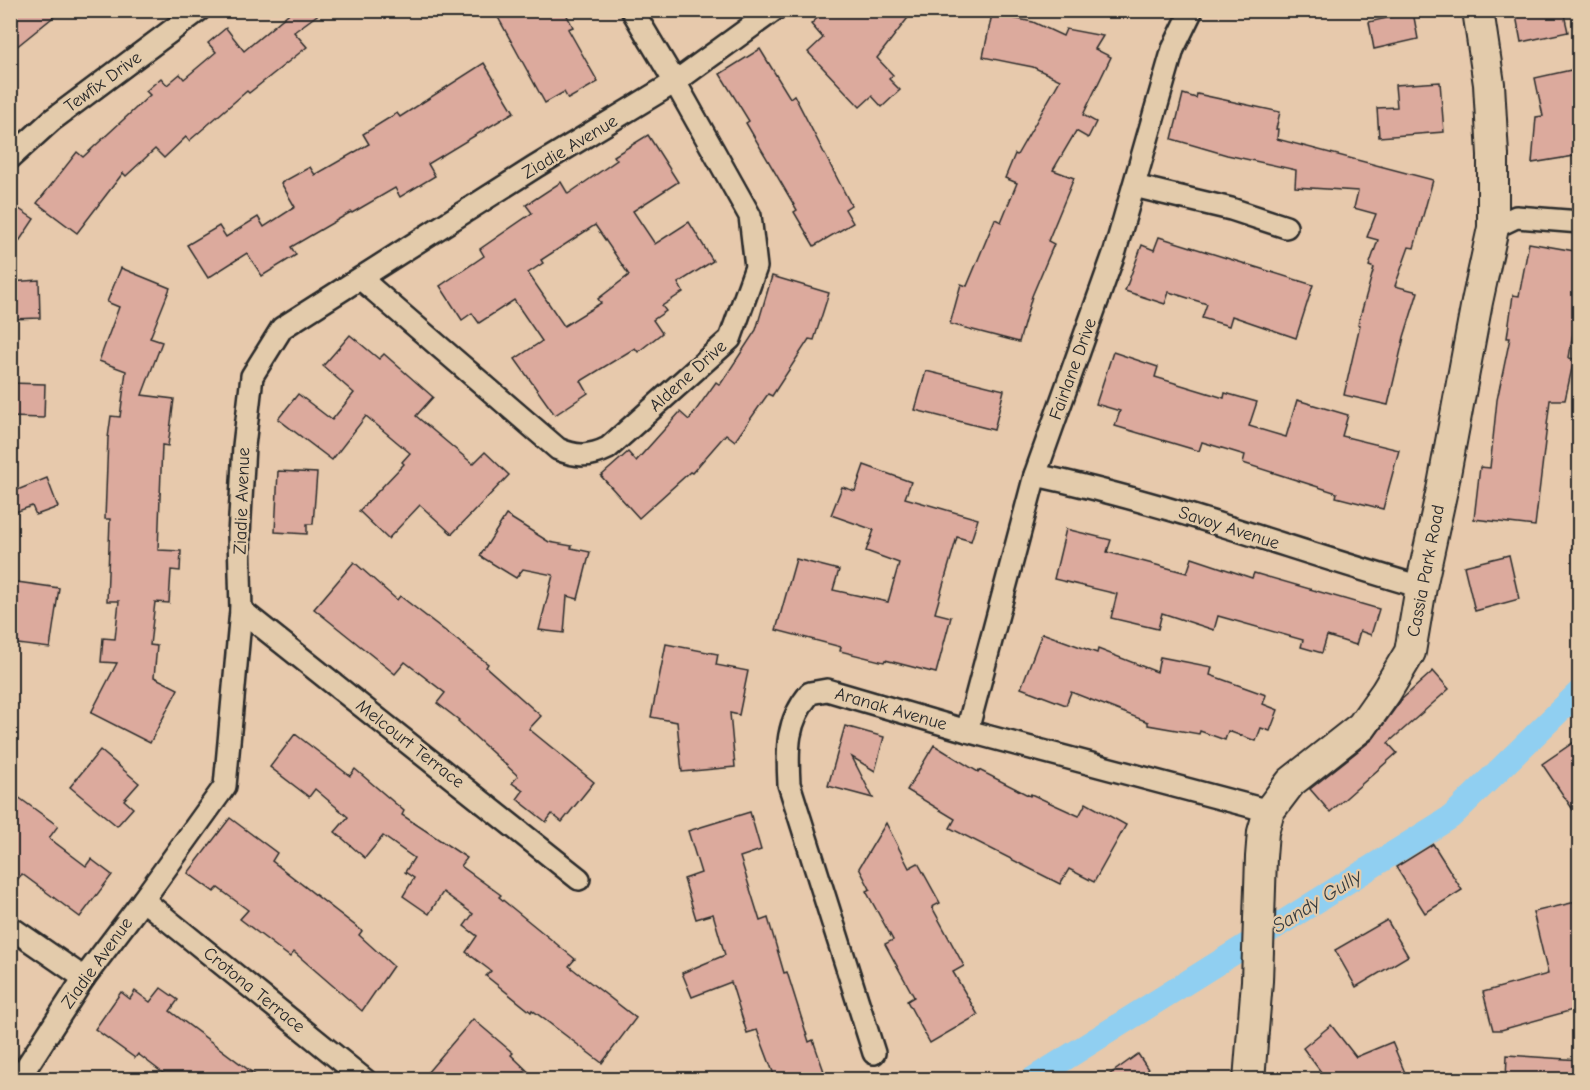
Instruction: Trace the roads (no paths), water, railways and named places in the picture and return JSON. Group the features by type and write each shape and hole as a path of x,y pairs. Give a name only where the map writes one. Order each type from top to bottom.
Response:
{"main road":[{"name":"Cassia Park Road","path":"1249,1080 1257,981 1261,857 1263,832 1269,811 1291,782 1362,726 1410,652 1493,228 1489,84 1478,10"}],"street":[{"name":"Tewfix Drive","path":"10,158 51,120 199,10"},
{"name":"Aldene Drive","path":"361,279 558,449 570,454 583,456 596,454 608,448 730,339 756,267 750,216 632,10"},
{"name":"Ziadie Avenue","path":"18,1080 84,978 225,786 241,610 239,535 244,446 252,376 282,328 535,167 675,82 774,10"},
{"name":"Fairlane Drive","path":"967,731 1035,475 1114,251 1173,49 1192,10"},
{"path":"1134,186 1231,209 1287,227"},
{"path":"1493,228 1516,217 1580,222"},
{"name":"Savoy Avenue","path":"1035,475 1089,486 1214,522 1333,562 1421,587"},
{"name":"Melcourt Terrace","path":"241,610 579,879"},
{"name":"Aranak Avenue","path":"874,1053 789,784 787,753 792,721 798,707 810,693 827,690 967,731 1269,811"},
{"name":"Crotona Terrace","path":"143,900 365,1080"},
{"path":"10,927 84,978"}],"waterway":[{"name":"Sandy Gully","path":"1031,1080 1451,817 1580,691"}]}
